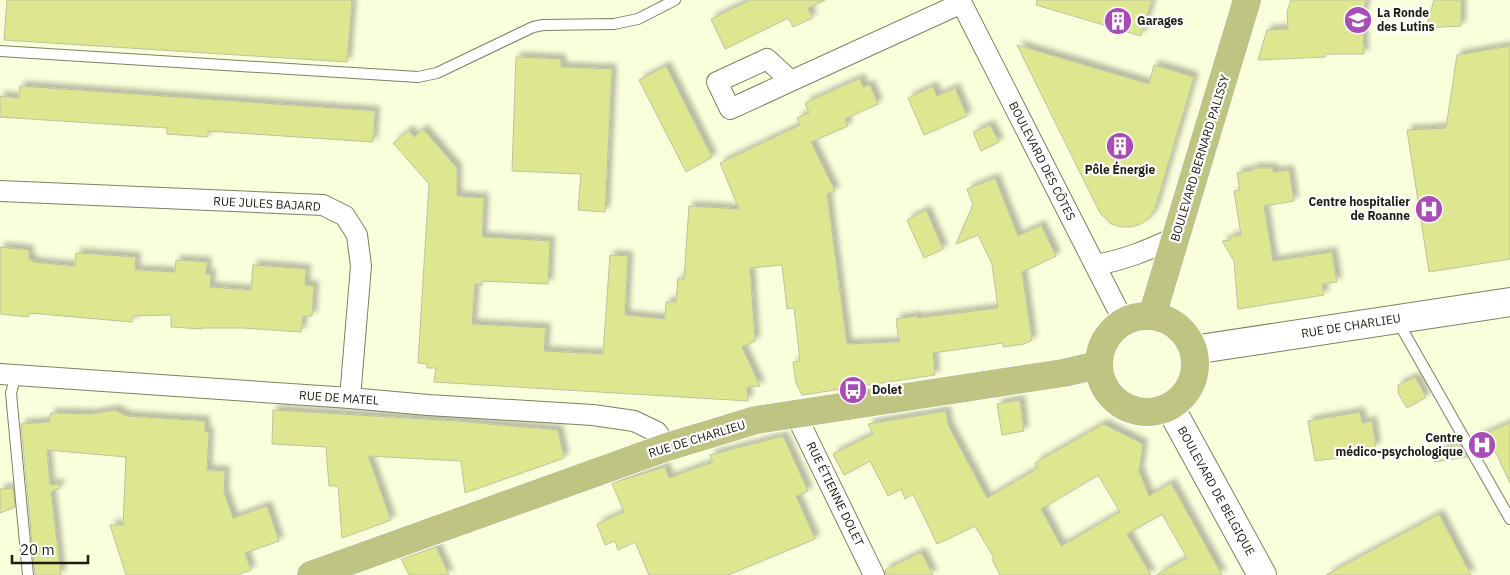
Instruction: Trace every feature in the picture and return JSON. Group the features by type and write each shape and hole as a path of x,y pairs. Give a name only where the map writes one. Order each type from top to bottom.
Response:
{"main road":[{"name":"BOULEVARD BERNARD PALISSY","path":"1152,316 1247,0"},
{"path":"1152,316 1166,320 1178,328 1187,338 1193,350 1195,363 1194,377 1189,389 1170,407 1154,412 1138,412 1123,406 1111,395 1102,382 1099,365 1105,340 1113,330 1124,322 1138,317 1152,316"},
{"name":"RUE DE CHARLIEU","path":"311,575 667,447 756,420 1063,373 1099,365"}],"street":[{"path":"791,81 961,2"},
{"name":"BOULEVARD DES CÔTES","path":"961,2 1124,322"},
{"name":"RUE JULES BAJARD","path":"0,191 322,205 345,216 357,235 361,266 350,398"},
{"path":"1095,266 1141,254 1176,238"},
{"name":"RUE DE CHARLIEU","path":"1193,350 1510,302"},
{"name":"RUE DE MATEL","path":"8,375 593,415 634,421 656,432 667,447"},
{"name":"BOULEVARD DE BELGIQUE","path":"1170,407 1262,575"},
{"name":"RUE ÉTIENNE DOLET","path":"795,413 874,575"}],"lane":[{"path":"0,51 418,77 437,72 543,24 614,24 638,19 676,0"},
{"path":"1396,319 1510,519"},
{"path":"8,375 28,575"}],"building":[{"path":"7,0 352,0 347,62 4,40"},
{"path":"750,0 825,0 808,8 812,18 793,27 788,18 725,49 711,19"},
{"name":"Garages","path":"1037,0 1152,0 1141,36 1036,5"},
{"path":"1291,0 1366,0 1358,32 1363,32 1364,54 1325,54 1325,57 1258,60 1267,30 1288,29 1287,12"},
{"path":"1434,0 1461,0 1461,26 1426,28"},
{"name":"Pôle Énergie","path":"1017,45 1149,84 1154,65 1194,77 1155,208 1151,216 1143,223 1132,227 1121,227 1111,224 1100,213"},
{"path":"1510,46 1510,259 1429,272 1407,130 1446,128 1457,55"},
{"path":"516,57 561,59 561,67 612,69 605,212 578,210 581,174 512,171"},
{"path":"666,66 712,157 686,172 639,80"},
{"path":"860,78 863,87 870,85 878,104 845,119 848,126 811,142 835,191 827,194 847,344 899,342 896,319 998,308 992,264 978,235 956,244 973,205 967,189 995,178 1018,236 1041,225 1056,256 1022,272 1032,340 1024,344 1003,347 1003,343 933,353 935,375 802,395 796,383 793,362 800,361 794,308 787,309 782,265 750,268 755,341 742,347 760,386 747,387 748,401 434,382 436,368 427,368 427,364 418,363 429,184 393,143 409,130 414,137 423,129 457,168 457,196 484,198 482,237 550,241 548,284 482,281 482,285 475,284 472,324 546,328 544,351 603,354 610,255 628,256 625,315 665,319 666,302 676,302 678,278 684,279 689,206 739,209 720,163 800,125 797,118 809,113 805,103"},
{"path":"20,86 375,111 373,142 208,131 208,137 167,134 167,128 0,117 0,96 19,98"},
{"path":"933,86 937,96 955,88 967,116 924,135 908,98"},
{"path":"990,125 999,142 981,151 973,132"},
{"path":"1253,168 1273,168 1273,172 1289,170 1294,201 1264,206 1273,261 1332,252 1337,282 1322,284 1324,295 1238,309 1234,261 1222,241 1241,235 1234,191 1240,190 1237,173 1253,170"},
{"path":"926,210 943,249 924,258 907,220"},
{"path":"0,247 29,250 29,260 33,260 33,262 75,266 76,253 136,257 135,270 175,272 176,260 207,262 206,274 211,274 210,287 251,290 253,265 306,269 305,285 314,286 312,316 303,316 301,332 243,328 202,329 171,327 171,315 133,316 132,322 29,313 28,317 0,314"},
{"path":"1415,377 1426,397 1407,408 1398,393 1398,385"},
{"path":"1020,400 1024,431 1002,435 997,404"},
{"path":"115,410 127,416 205,421 205,432 209,432 207,470 225,471 224,492 233,518 267,506 279,541 245,553 251,570 237,575 126,575 110,525 123,525 126,457 47,450 50,485 59,484 60,488 51,492 61,575 35,575 21,424 49,422 51,413 91,414"},
{"path":"273,410 455,421 558,430 564,458 465,493 461,461 368,456 391,520 342,538 338,486 329,486 326,447 272,444"},
{"path":"946,411 948,425 987,498 1038,468 1035,463 1103,424 1143,444 1139,471 1149,496 1171,483 1222,575 1156,575 1187,558 1162,514 1127,534 1151,575 1000,575 992,559 994,558 975,526 937,544 913,494 905,499 901,489 888,496 870,461 844,475 833,454 873,434 868,424","holes":["1098,475 1120,512 1061,546 1041,509"]},
{"path":"1360,412 1362,423 1372,421 1376,447 1361,449 1361,455 1315,461 1308,421"},
{"path":"1510,423 1510,483 1495,451 1482,455 1472,439"},
{"path":"783,436 808,491 796,496 815,539 728,575 649,575 635,542 618,550 615,541 605,545 597,524 624,512 612,483 665,467 669,478 713,462 710,455"},
{"path":"1459,444 1467,457 1434,462 1432,454"},
{"path":"13,488 15,507 0,513 0,489"},
{"path":"1439,514 1471,575 1326,575"},
{"path":"436,547 449,575 409,575 401,559"},
{"path":"921,552 933,575 886,575 885,570"}],"place":[{"name":"La Ronde des Lutins","path":"1358,20"},
{"name":"Garages","path":"1118,21"},
{"name":"Pôle Énergie","path":"1120,146"},
{"name":"Centre hospitalier de Roanne","path":"1429,209"},
{"name":"Dolet","path":"853,390"},
{"name":"Centre médico-psychologique","path":"1482,445"}]}
